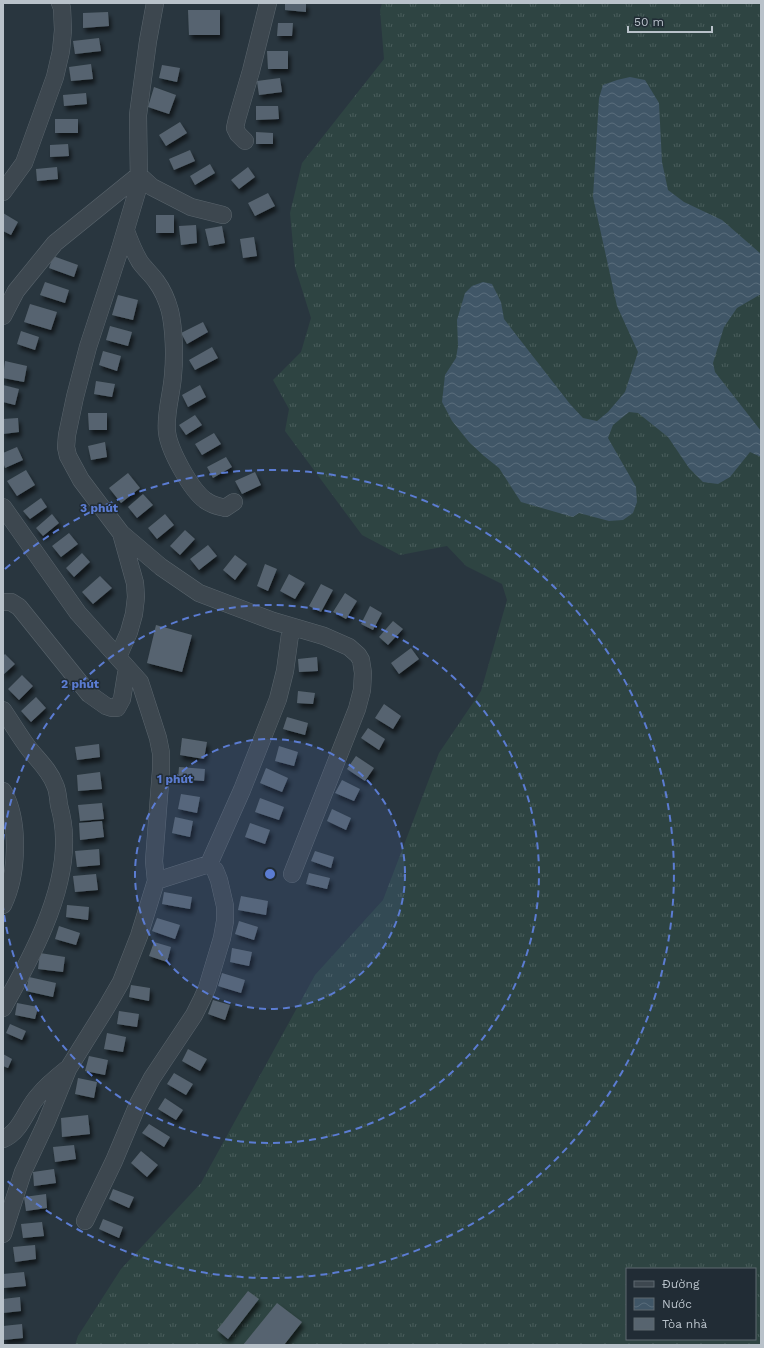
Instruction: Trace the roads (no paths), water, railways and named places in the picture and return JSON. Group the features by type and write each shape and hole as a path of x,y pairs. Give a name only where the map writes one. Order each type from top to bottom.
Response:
{"street":[{"path":"155,3 148,41 138,115 139,175 137,196 88,347 75,397 66,447 68,456 81,480 121,533 161,567 199,593 273,621 324,636 349,647 361,660 363,673 362,690 357,709 292,874"},
{"path":"245,141 238,134 235,128 268,3"},
{"path":"3,192 24,163 54,76 61,51 65,5"},
{"path":"139,175 152,187 191,207 223,215"},
{"path":"3,316 16,291 55,243 139,175"},
{"path":"126,232 140,261 156,281 167,300 170,313 173,337 174,374 167,418 167,433 173,452 181,469 204,500 214,506 225,508 234,502"},
{"path":"3,507 78,613 140,682 158,738 161,753 161,789 155,836 154,861 156,881 139,936 121,982 103,1014 68,1069 46,1123 23,1172 3,1234"},
{"path":"3,602 11,602 19,607 90,694 106,706 117,708 122,699 123,662 136,597 135,583 121,533"},
{"path":"156,881 209,864 242,790 273,713 282,684 291,626"},
{"path":"3,710 23,740 43,764 55,785 63,821 64,840 63,864 54,902 41,933 3,1008"},
{"path":"3,791 8,800 14,831 16,858 8,894 3,905"},
{"path":"85,1221 114,1161 138,1104 152,1078 194,1015 207,988 222,938 225,921 225,906 219,880 209,864"},
{"path":"3,1139 8,1137 17,1128 37,1096 56,1077 68,1069"}],"water":[{"path":"630,77 645,80 659,103 662,162 668,190 684,202 722,220 761,254 761,294 737,308 724,327 713,363 715,372 761,431 761,457 750,452 730,477 718,484 703,482 689,468 668,437 638,413 629,412 613,425 608,438 636,487 637,502 633,513 623,520 609,521 579,513 573,517 521,502 499,468 469,442 452,421 442,402 445,375 456,358 458,346 457,320 465,293 472,286 483,282 492,284 501,302 504,319 570,404 583,418 597,421 608,412 625,392 638,352 617,306 593,197 599,98 603,85"}]}
